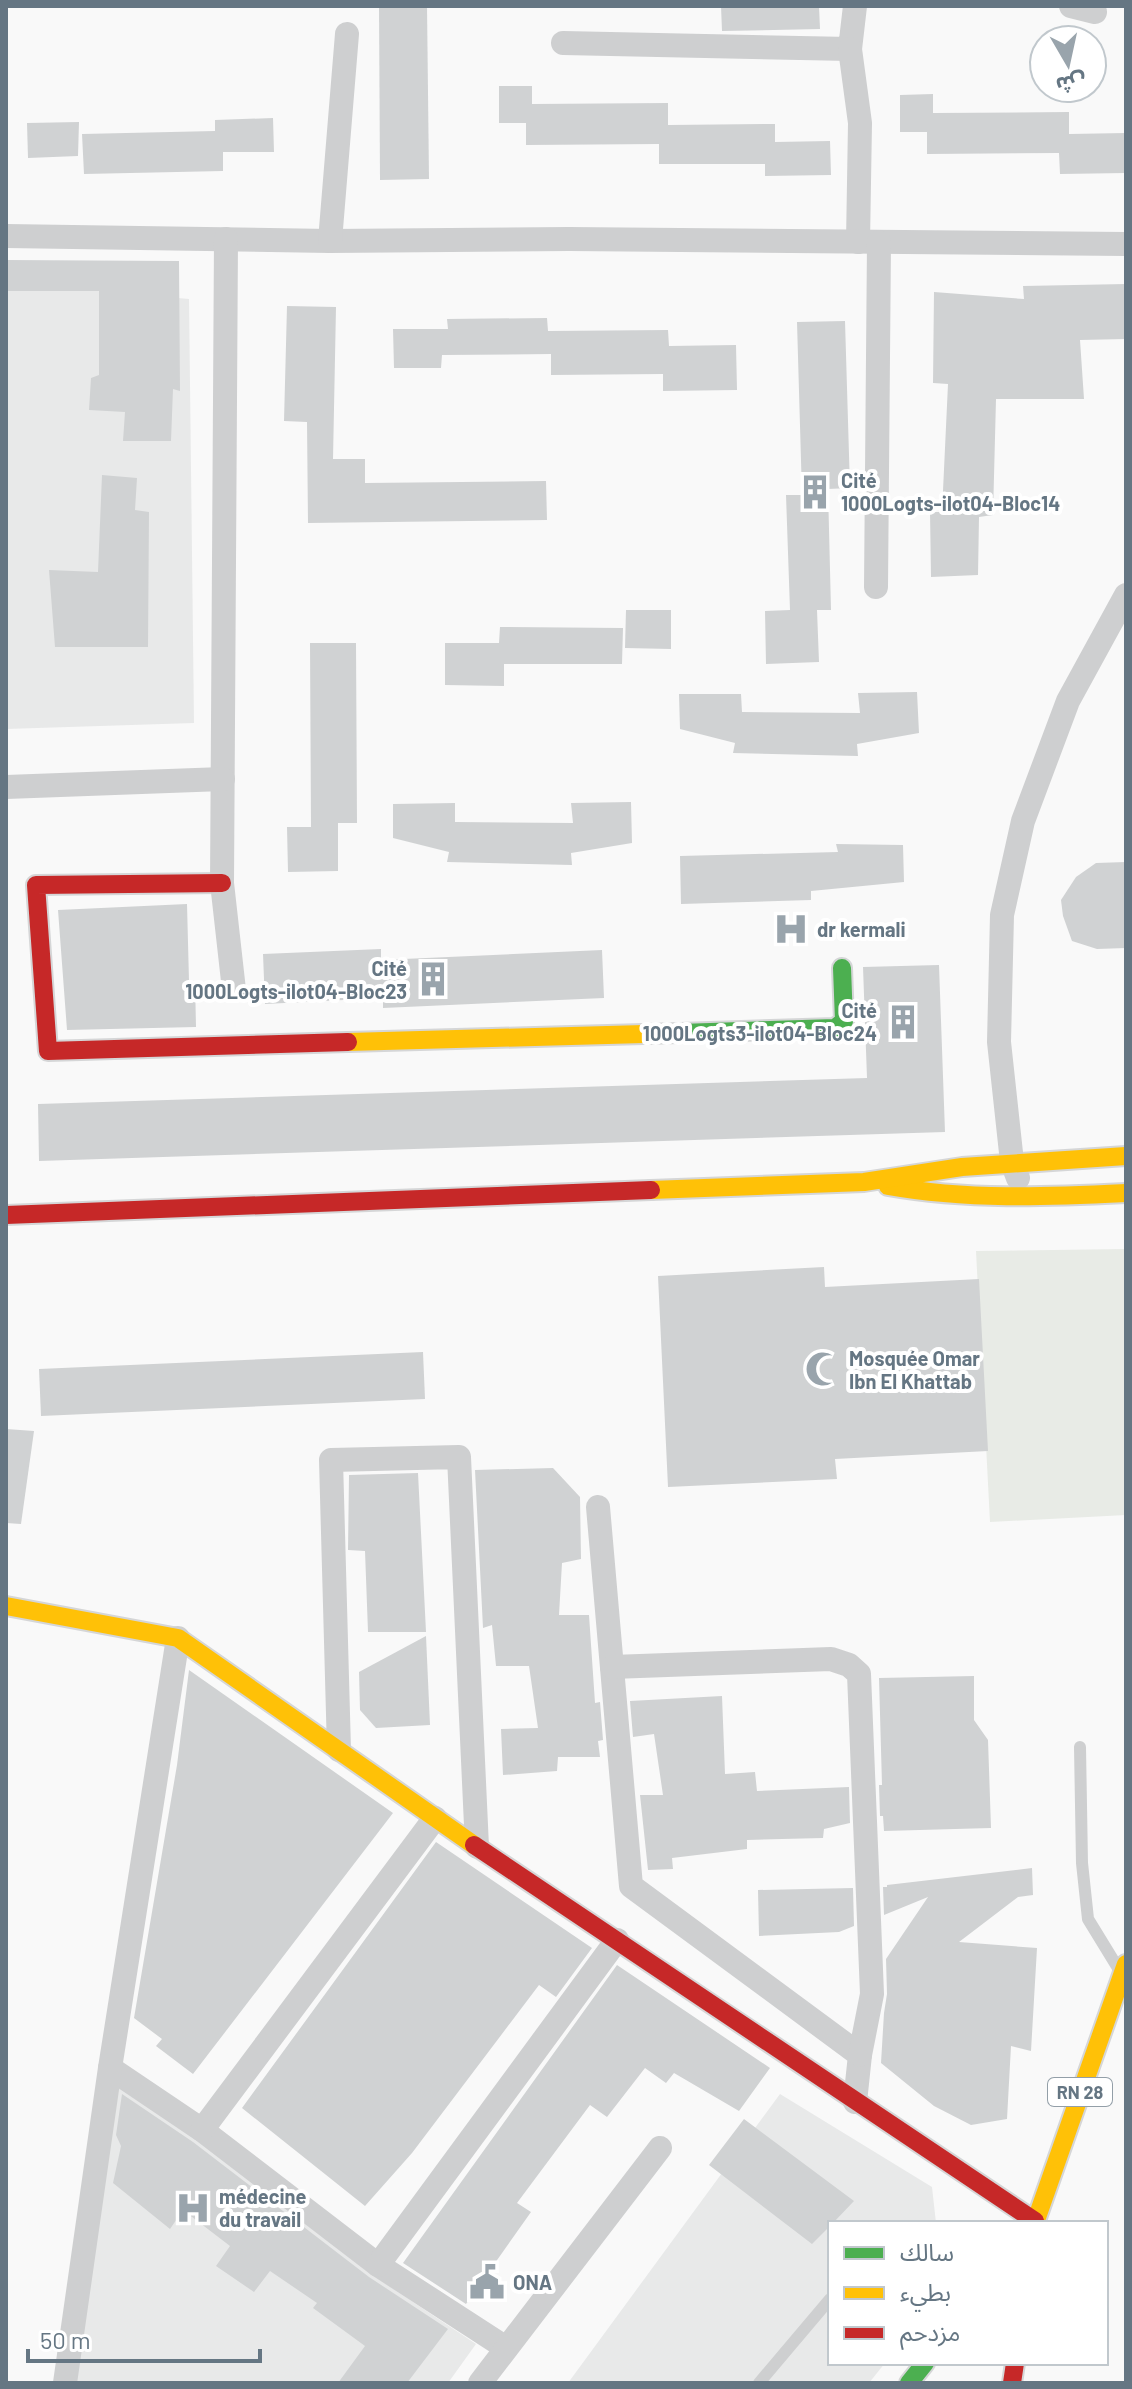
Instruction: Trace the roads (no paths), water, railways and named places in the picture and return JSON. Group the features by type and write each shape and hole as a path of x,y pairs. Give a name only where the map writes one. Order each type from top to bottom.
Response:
{"street":[{"path":"855,6 850,49 860,123 869,242 876,587"},
{"path":"330,241 347,34"},
{"path":"563,43 850,49"},
{"path":"6,236 330,241 569,239 1126,244"},
{"path":"226,239 222,883 234,990"},
{"path":"1025,1198 1012,1162 999,1042 1002,915 1023,821 1068,701 1126,595"},
{"path":"6,787 223,779"},
{"path":"222,883 36,885 48,1051 835,1028 844,1021 842,968"},
{"path":"6,1215 864,1182 938,1168 1126,1156"},
{"path":"864,1182 944,1195 1025,1198 1126,1193"},
{"path":"339,1750 331,1460 459,1457 477,1847"},
{"path":"598,1507 631,1886 860,2055"},
{"path":"6,1606 178,1638 477,1847 1031,2221"},
{"path":"65,2383 110,2068 178,1638"},
{"path":"612,1667 831,1659 849,1665 859,1674 872,1994 855,2102"},
{"path":"202,2130 435,1818"},
{"path":"378,2265 617,1940"},
{"name":"RN 28","path":"1032,2221 1124,1969"},
{"path":"110,2068 202,2130 378,2265 506,2348"},
{"path":"480,2383 660,2148"},
{"path":"909,2383 923,2365"}],"lane":[{"path":"1080,1747 1082,1863 1088,1919 1124,1969"},
{"path":"759,2383 828,2301"}],"place":[{"name":"Cité 1000Logts-ilot04-Bloc14","path":"815,492"},
{"name":"dr kermali","path":"791,929"},
{"name":"Cité 1000Logts-ilot04-Bloc23","path":"433,979"},
{"name":"Cité 1000Logts3-ilot04-Bloc24","path":"903,1022"},
{"name":"Mosquée Omar Ibn El Khattab","path":"823,1369"},
{"name":"médecine du travail","path":"193,2208"},
{"name":"ONA","path":"487,2282"}]}
